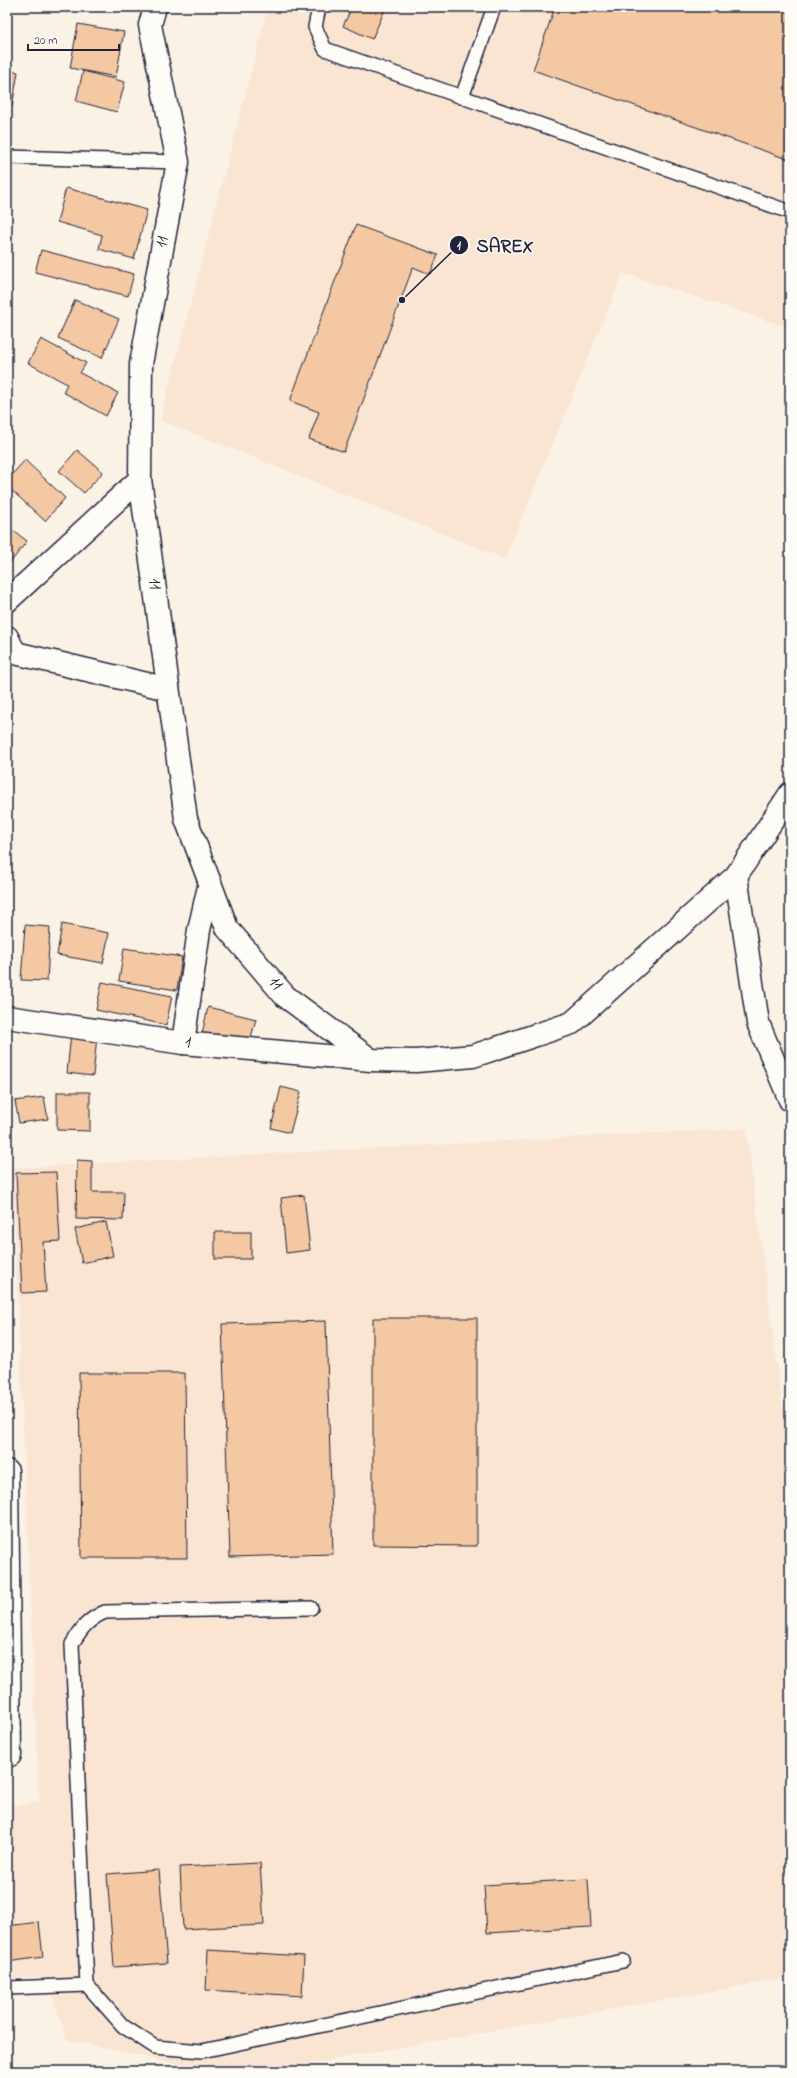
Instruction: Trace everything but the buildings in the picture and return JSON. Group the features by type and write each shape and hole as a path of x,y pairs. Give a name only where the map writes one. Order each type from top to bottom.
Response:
{"street":[{"name":"11","path":"155,7 150,25 178,162 141,364 140,479 186,819 227,928 285,996 371,1060"},
{"path":"7,601 140,479"},
{"path":"7,637 15,653 168,689"},
{"name":"1","path":"7,1017 183,1043 371,1060 416,1061 473,1056 572,1023 736,876 790,794"},
{"path":"736,876 758,1023 790,1100"},
{"path":"183,1043 199,930 210,882"},
{"path":"7,1471 10,1755 7,1756"}],"lane":[{"path":"319,7 315,27 326,49 790,212"},
{"path":"462,97 494,7"},
{"path":"7,158 178,162"},
{"path":"311,1608 104,1612 94,1617 79,1632 72,1644 87,1985 123,2026 154,2047 202,2051 623,1961"},
{"path":"7,1988 87,1985"}],"shaded area":[{"path":"268,7 790,7 790,328 623,273 505,559 160,420"},
{"path":"746,1128 790,1463 790,1977 271,2071 210,2071 67,2040 46,1977 7,1978 7,1806 39,1802 12,1168"}],"place":[{"name":"SAREX","path":"402,300"}]}
